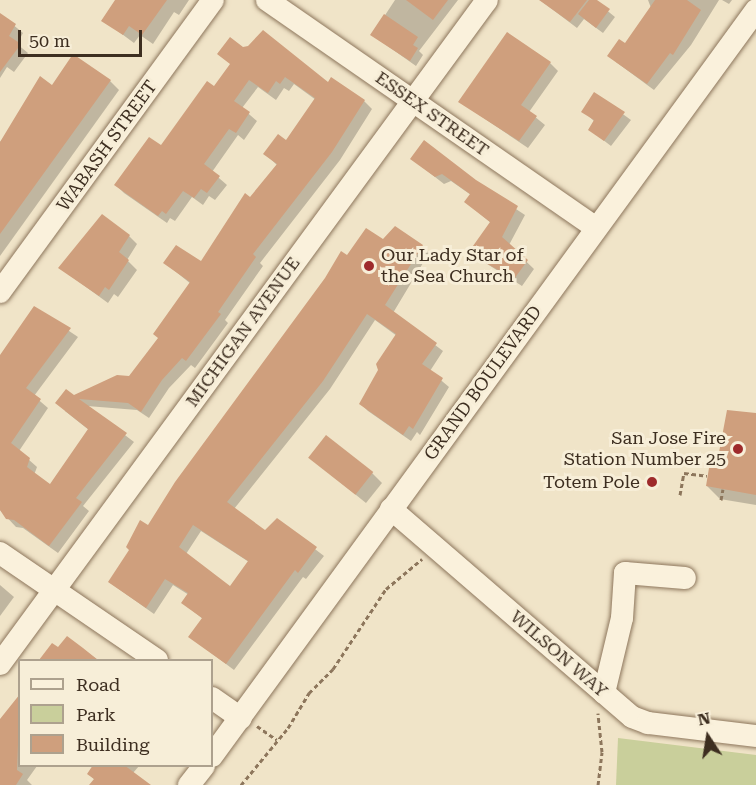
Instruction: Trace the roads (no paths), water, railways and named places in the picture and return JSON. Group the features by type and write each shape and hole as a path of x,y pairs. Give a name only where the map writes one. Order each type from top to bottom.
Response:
{"street":[{"name":"WABASH STREET","path":"0,292 213,0"},
{"name":"ESSEX STREET","path":"267,0 596,228"},
{"name":"MICHIGAN AVENUE","path":"0,664 487,0"},
{"name":"GRAND BOULEVARD","path":"213,755 247,721 392,508 756,10"},
{"name":"WILSON WAY","path":"392,508 601,702 648,723 756,736"},
{"path":"0,553 156,659"},
{"path":"601,702 622,618 625,573 684,578"},
{"path":"213,699 247,721"},
{"path":"189,785 202,767"}],"place":[{"name":"Our Lady Star of the Sea Church","path":"369,266"},
{"name":"San Jose Fire Station Number 25","path":"738,449"},
{"name":"Totem Pole","path":"652,482"}]}
